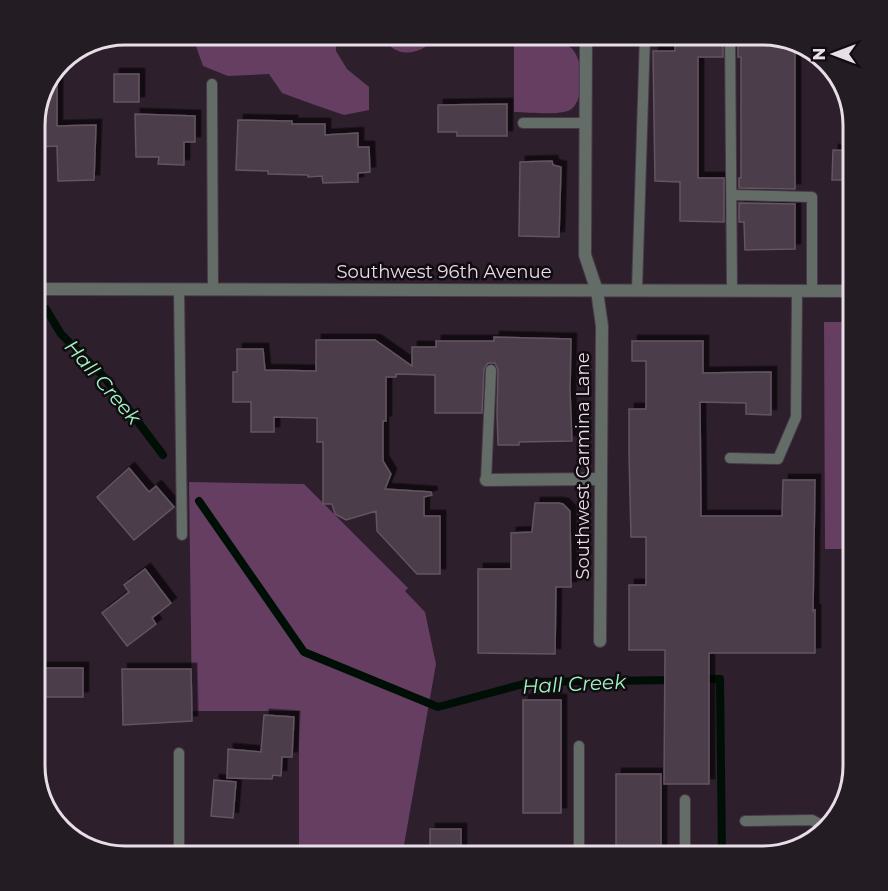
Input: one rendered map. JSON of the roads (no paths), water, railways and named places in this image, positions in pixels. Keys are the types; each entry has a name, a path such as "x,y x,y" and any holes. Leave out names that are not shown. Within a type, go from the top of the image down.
{"street":[{"name":"Southwest Carmina Lane","path":"586,45 585,255 597,291 602,326 600,641"},
{"name":"Southwest 96th Avenue","path":"45,289 843,291"},
{"path":"486,480 601,479"}],"lane":[{"path":"638,290 645,45"},
{"path":"730,45 732,290"},
{"path":"212,84 213,289"},
{"path":"523,123 586,123"},
{"path":"732,195 812,198 812,291"},
{"path":"179,289 182,535"},
{"path":"730,458 778,459 796,417 797,291"},
{"path":"486,480 491,370"},
{"path":"579,746 579,846"},
{"path":"179,753 179,846"},
{"path":"685,800 685,846"},
{"path":"745,821 812,820 819,823"}],"waterway":[{"name":"Hall Creek","path":"46,309 61,334 105,378 163,455"},
{"name":"Hall Creek","path":"199,501 304,652 438,707 531,682 674,680"},
{"name":"Hall Creek","path":"701,679 720,679 722,846"}]}
